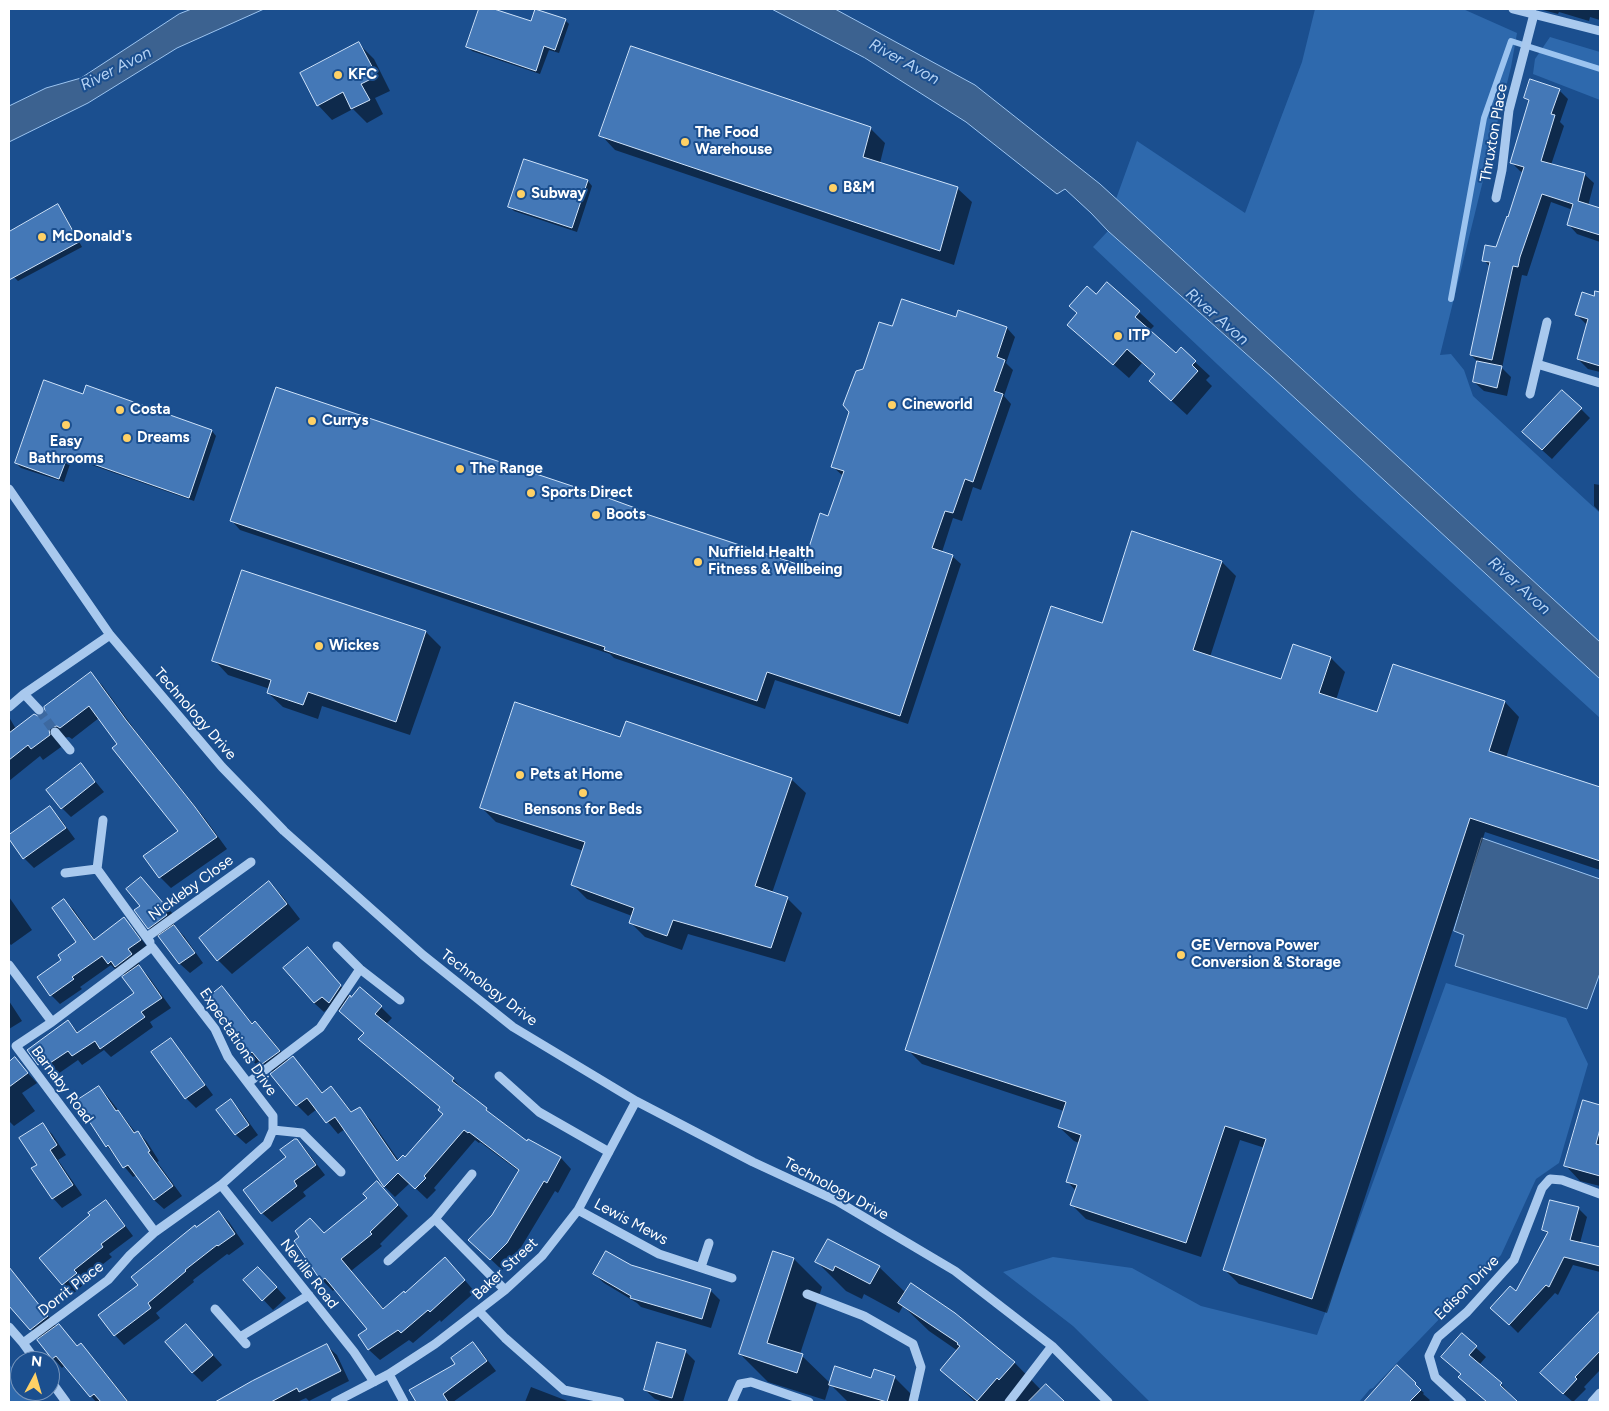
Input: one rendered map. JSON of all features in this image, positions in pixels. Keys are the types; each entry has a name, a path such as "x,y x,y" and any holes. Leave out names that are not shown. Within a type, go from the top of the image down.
{"street":[{"path":"1513,9 1600,31"},
{"name":"Thruxton Place","path":"1496,198 1502,170 1509,110 1534,14"},
{"path":"1530,394 1547,322"},
{"path":"1537,364 1600,382"},
{"name":"Technology Drive","path":"10,492 110,635 222,767 284,831 416,949 514,1027 636,1101 752,1162 837,1201 955,1270 1052,1346 1108,1402"},
{"path":"9,707 24,694 110,635"},
{"path":"24,694 39,710"},
{"path":"55,732 70,750"},
{"path":"65,873 97,869 103,820"},
{"name":"Nickleby Close","path":"147,937 251,862"},
{"name":"Expectations Drive","path":"97,869 147,937 152,947 215,1029 228,1057 273,1116 273,1130"},
{"path":"337,946 360,969 400,1000"},
{"path":"9,966 52,1022 152,947"},
{"path":"248,1083 320,1028 360,969"},
{"name":"Barnaby Road","path":"52,1022 13,1047 154,1232"},
{"path":"499,1076 539,1112 609,1152"},
{"name":"Baker Street","path":"335,1402 389,1374 436,1344 505,1290 542,1256 578,1210 636,1101"},
{"path":"154,1232 221,1185 267,1144 273,1130 302,1133 341,1172"},
{"path":"388,1261 435,1219 472,1174"},
{"name":"Edison Drive","path":"1462,1402 1435,1377 1429,1356 1438,1337 1467,1312 1514,1260 1542,1188 1550,1179 1562,1180 1600,1194"},
{"name":"Neville Road","path":"221,1185 354,1352 374,1382"},
{"name":"Lewis Mews","path":"578,1210 659,1254 732,1278"},
{"path":"435,1219 505,1290"},
{"name":"Dorrit Place","path":"23,1343 108,1280 154,1232"},
{"path":"701,1267 709,1243"},
{"path":"807,1294 864,1316 913,1344 921,1367 913,1402"},
{"path":"214,1309 243,1340 308,1295"},
{"path":"479,1311 505,1338 564,1390 620,1402"},
{"path":"9,1327 29,1351"},
{"path":"1009,1402 1052,1346"},
{"path":"389,1374 404,1402"},
{"path":"732,1402 740,1384 751,1382 809,1402"},
{"path":"1592,1402 1600,1393"}],"shaded area":[{"path":"1315,9 1463,9 1517,33 1511,67 1440,355 1451,354 1464,370 1473,396 1600,513 1600,642 1116,199 1137,141 1245,213 1302,62"},
{"path":"1550,37 1600,52 1600,100 1533,74 1535,59"},
{"path":"1108,231 1272,377 1600,679 1600,718 1359,498 1093,247"},
{"path":"1446,983 1566,1018 1588,1064 1559,1163 1536,1179 1501,1255 1359,1402 1150,1402 1073,1326 1003,1272 1053,1257 1132,1268 1201,1306 1317,1335"},
{"path":"9,1364 10,1401 40,1402 9,1402"}],"water":[{"name":"River Avon","path":"192,9 264,9 177,48 88,103 9,142 9,106 46,88 81,78 179,14"},
{"name":"River Avon","path":"772,9 835,9 975,85 1100,184 1600,642 1600,679 1272,377 1108,231 1065,189 1057,194 966,122 865,58"},
{"path":"1482,838 1600,879 1600,973 1587,1009 1455,966 1464,935 1454,931"}],"building":[{"path":"479,9 494,9 531,21 535,9 566,19 555,50 544,46 536,71 466,47"},
{"name":"KFC","path":"359,42 377,76 361,84 370,100 351,109 343,92 317,106 300,73"},
{"path":"631,46 871,127 863,157 958,187 940,251 599,136"},
{"path":"1530,79 1560,89 1551,114 1555,115 1541,161 1585,173 1578,201 1600,208 1600,235 1567,225 1573,204 1542,194 1518,267 1513,266 1492,360 1470,355 1490,262 1482,261 1485,245 1496,247 1524,167 1510,163 1529,100 1524,98"},
{"path":"524,159 588,180 572,228 508,207"},
{"name":"McDonald's","path":"58,204 79,242 9,280 9,232"},
{"name":"ITP","path":"1107,282 1140,311 1135,317 1176,353 1181,347 1196,361 1192,365 1198,371 1171,401 1149,381 1155,374 1127,349 1113,365 1067,325 1077,313 1069,306 1087,286 1096,294"},
{"path":"1595,291 1600,292 1600,366 1577,359 1588,319 1575,315 1582,292 1594,296"},
{"path":"902,299 956,317 958,310 1007,327 997,357 1005,360 994,391 1003,394 973,482 965,479 953,513 945,511 932,548 953,555 900,716 767,672 757,701 604,650 605,647 230,521 276,387 608,498 638,509 637,511 803,566 820,513 828,516 844,471 831,467 849,412 843,405 856,371 863,369 879,322 892,326"},
{"path":"1477,361 1502,366 1497,388 1473,382"},
{"path":"44,380 83,394 86,385 212,430 189,498 68,455 59,479 15,463"},
{"path":"1562,390 1582,408 1542,450 1522,432"},
{"name":"GE Vernova Power Conversion & Storage","path":"1132,531 1222,561 1193,650 1281,679 1293,644 1331,657 1319,693 1377,712 1393,664 1505,701 1489,751 1600,787 1600,861 1470,818 1312,1299 1223,1270 1266,1139 1225,1126 1186,1243 1070,1205 1077,1185 1066,1182 1081,1135 1058,1127 1066,1102 905,1050 1051,606 1102,623"},
{"name":"Wickes","path":"242,570 426,631 396,722 308,692 303,705 267,693 271,680 212,661"},
{"path":"91,672 217,837 159,878 143,856 178,831 112,748 117,744 89,706 60,728 57,726 51,727 49,730 50,735 31,749 28,745 9,760 9,733 34,714 38,716 43,715 44,707"},
{"path":"515,702 620,737 626,721 792,778 755,886 788,897 771,948 673,920 667,936 629,923 634,908 571,885 585,842 480,808"},
{"path":"81,763 95,782 61,809 46,790"},
{"path":"50,806 66,828 23,859 9,839 9,835"},
{"path":"141,877 164,904 161,907 167,915 148,929 134,910 140,906 126,889"},
{"path":"269,881 287,904 217,961 199,938"},
{"path":"64,899 94,940 124,917 141,940 128,949 132,954 115,967 111,961 108,964 102,956 72,977 74,979 50,996 37,977 61,960 58,955 76,942 52,908"},
{"path":"174,925 195,953 179,964 158,936"},
{"path":"308,947 341,985 329,1003 322,997 314,1003 283,968"},
{"path":"139,965 162,998 141,1012 145,1017 100,1049 95,1041 72,1056 68,1051 44,1067 41,1063 38,1065 27,1050 68,1020 77,1033 134,993 122,977"},
{"path":"222,986 252,1024 255,1021 280,1051 262,1064 252,1052 246,1057 232,1039 235,1036 206,999"},
{"path":"360,987 382,1006 375,1014 454,1078 452,1081 487,1108 486,1110 527,1141 528,1139 561,1157 547,1183 544,1181 507,1243 490,1260 468,1240 492,1215 519,1170 464,1130 415,1189 398,1173 384,1187 335,1117 326,1123 307,1098 296,1106 270,1074 293,1056 322,1093 331,1086 351,1112 360,1107 397,1161 403,1155 405,1157 443,1114 438,1110 440,1107 358,1039 364,1033 339,1011 350,995 351,997"},
{"path":"171,1038 205,1085 185,1099 151,1052"},
{"path":"15,1057 28,1073 9,1087 9,1062"},
{"path":"99,1086 134,1133 138,1131 150,1151 148,1152 173,1186 154,1200 128,1165 123,1168 108,1145 106,1147 76,1101"},
{"path":"231,1099 249,1125 235,1135 216,1110"},
{"path":"1583,1100 1600,1105 1600,1129 1596,1144 1600,1145 1600,1176 1564,1166"},
{"path":"43,1123 57,1145 50,1150 73,1185 52,1199 31,1168 37,1165 19,1138"},
{"path":"297,1139 316,1165 294,1181 297,1186 261,1214 243,1190 286,1157 280,1150"},
{"path":"377,1181 398,1205 370,1232 372,1234 341,1259 383,1309 404,1291 405,1293 445,1257 465,1280 430,1312 428,1310 401,1333 398,1330 368,1350 358,1335 367,1329 325,1278 321,1281 294,1241 299,1237 295,1231 310,1218 324,1233 367,1198 363,1194"},
{"path":"106,1200 125,1226 101,1244 103,1247 74,1270 77,1273 62,1285 39,1258 90,1215 88,1213"},
{"path":"1550,1200 1579,1207 1570,1240 1600,1247 1600,1266 1564,1257 1549,1287 1546,1285 1509,1325 1490,1308 1510,1286 1516,1291 1548,1232 1542,1230"},
{"path":"219,1211 235,1234 217,1245 185,1270 148,1303 151,1308 114,1336 98,1315 138,1285 131,1277 195,1225 196,1227"},
{"path":"828,1239 880,1266 870,1284 835,1266 833,1271 815,1262"},
{"path":"606,1251 631,1265 711,1289 702,1319 630,1298 631,1296 593,1274"},
{"path":"773,1251 794,1258 767,1343 803,1354 797,1373 739,1354"},
{"path":"9,1267 48,1316 30,1330 9,1306"},
{"path":"258,1267 277,1287 262,1301 243,1280"},
{"path":"911,1283 955,1313 1015,1362 999,1380 997,1378 977,1401 940,1370 960,1346 958,1343 898,1303"},
{"path":"1600,1311 1600,1351 1575,1377 1577,1379 1563,1394 1540,1373"},
{"path":"59,1324 77,1346 81,1343 128,1402 101,1402 94,1394 90,1397 60,1361 60,1351 46,1351 37,1340"},
{"path":"186,1324 213,1355 192,1373 165,1342"},
{"path":"1462,1333 1477,1346 1469,1355 1502,1383 1500,1385 1518,1402 1487,1402 1458,1377 1461,1374 1441,1357"},
{"path":"473,1342 487,1361 443,1394 448,1402 416,1402 409,1390 455,1364 451,1358"},
{"path":"657,1342 686,1350 672,1398 644,1390"},
{"path":"327,1344 341,1371 299,1392 297,1388 271,1402 215,1402 252,1381"},
{"path":"1397,1365 1421,1390 1409,1402 1364,1402"},
{"path":"835,1366 871,1378 874,1369 895,1376 887,1402 829,1385"},
{"path":"1046,1384 1065,1402 1028,1402"}],"waterway":[{"path":"1451,299 1484,118 1511,41 1600,69"}],"tunnel":[{"path":"39,710 55,732"}],"place":[{"name":"KFC","path":"338,75"},
{"name":"The Food Warehouse","path":"685,142"},
{"name":"B&M","path":"833,188"},
{"name":"Subway","path":"521,194"},
{"name":"McDonald's","path":"42,237"},
{"name":"ITP","path":"1118,336"},
{"name":"Cineworld","path":"892,405"},
{"name":"Costa","path":"120,410"},
{"name":"Currys","path":"312,421"},
{"name":"Easy Bathrooms","path":"66,425"},
{"name":"Dreams","path":"127,438"},
{"name":"The Range","path":"460,469"},
{"name":"Sports Direct","path":"531,493"},
{"name":"Boots","path":"596,515"},
{"name":"Nuffield Health Fitness & Wellbeing","path":"698,562"},
{"name":"Wickes","path":"319,646"},
{"name":"Pets at Home","path":"520,775"},
{"name":"Bensons for Beds","path":"583,793"},
{"name":"GE Vernova Power Conversion & Storage","path":"1181,955"}]}
